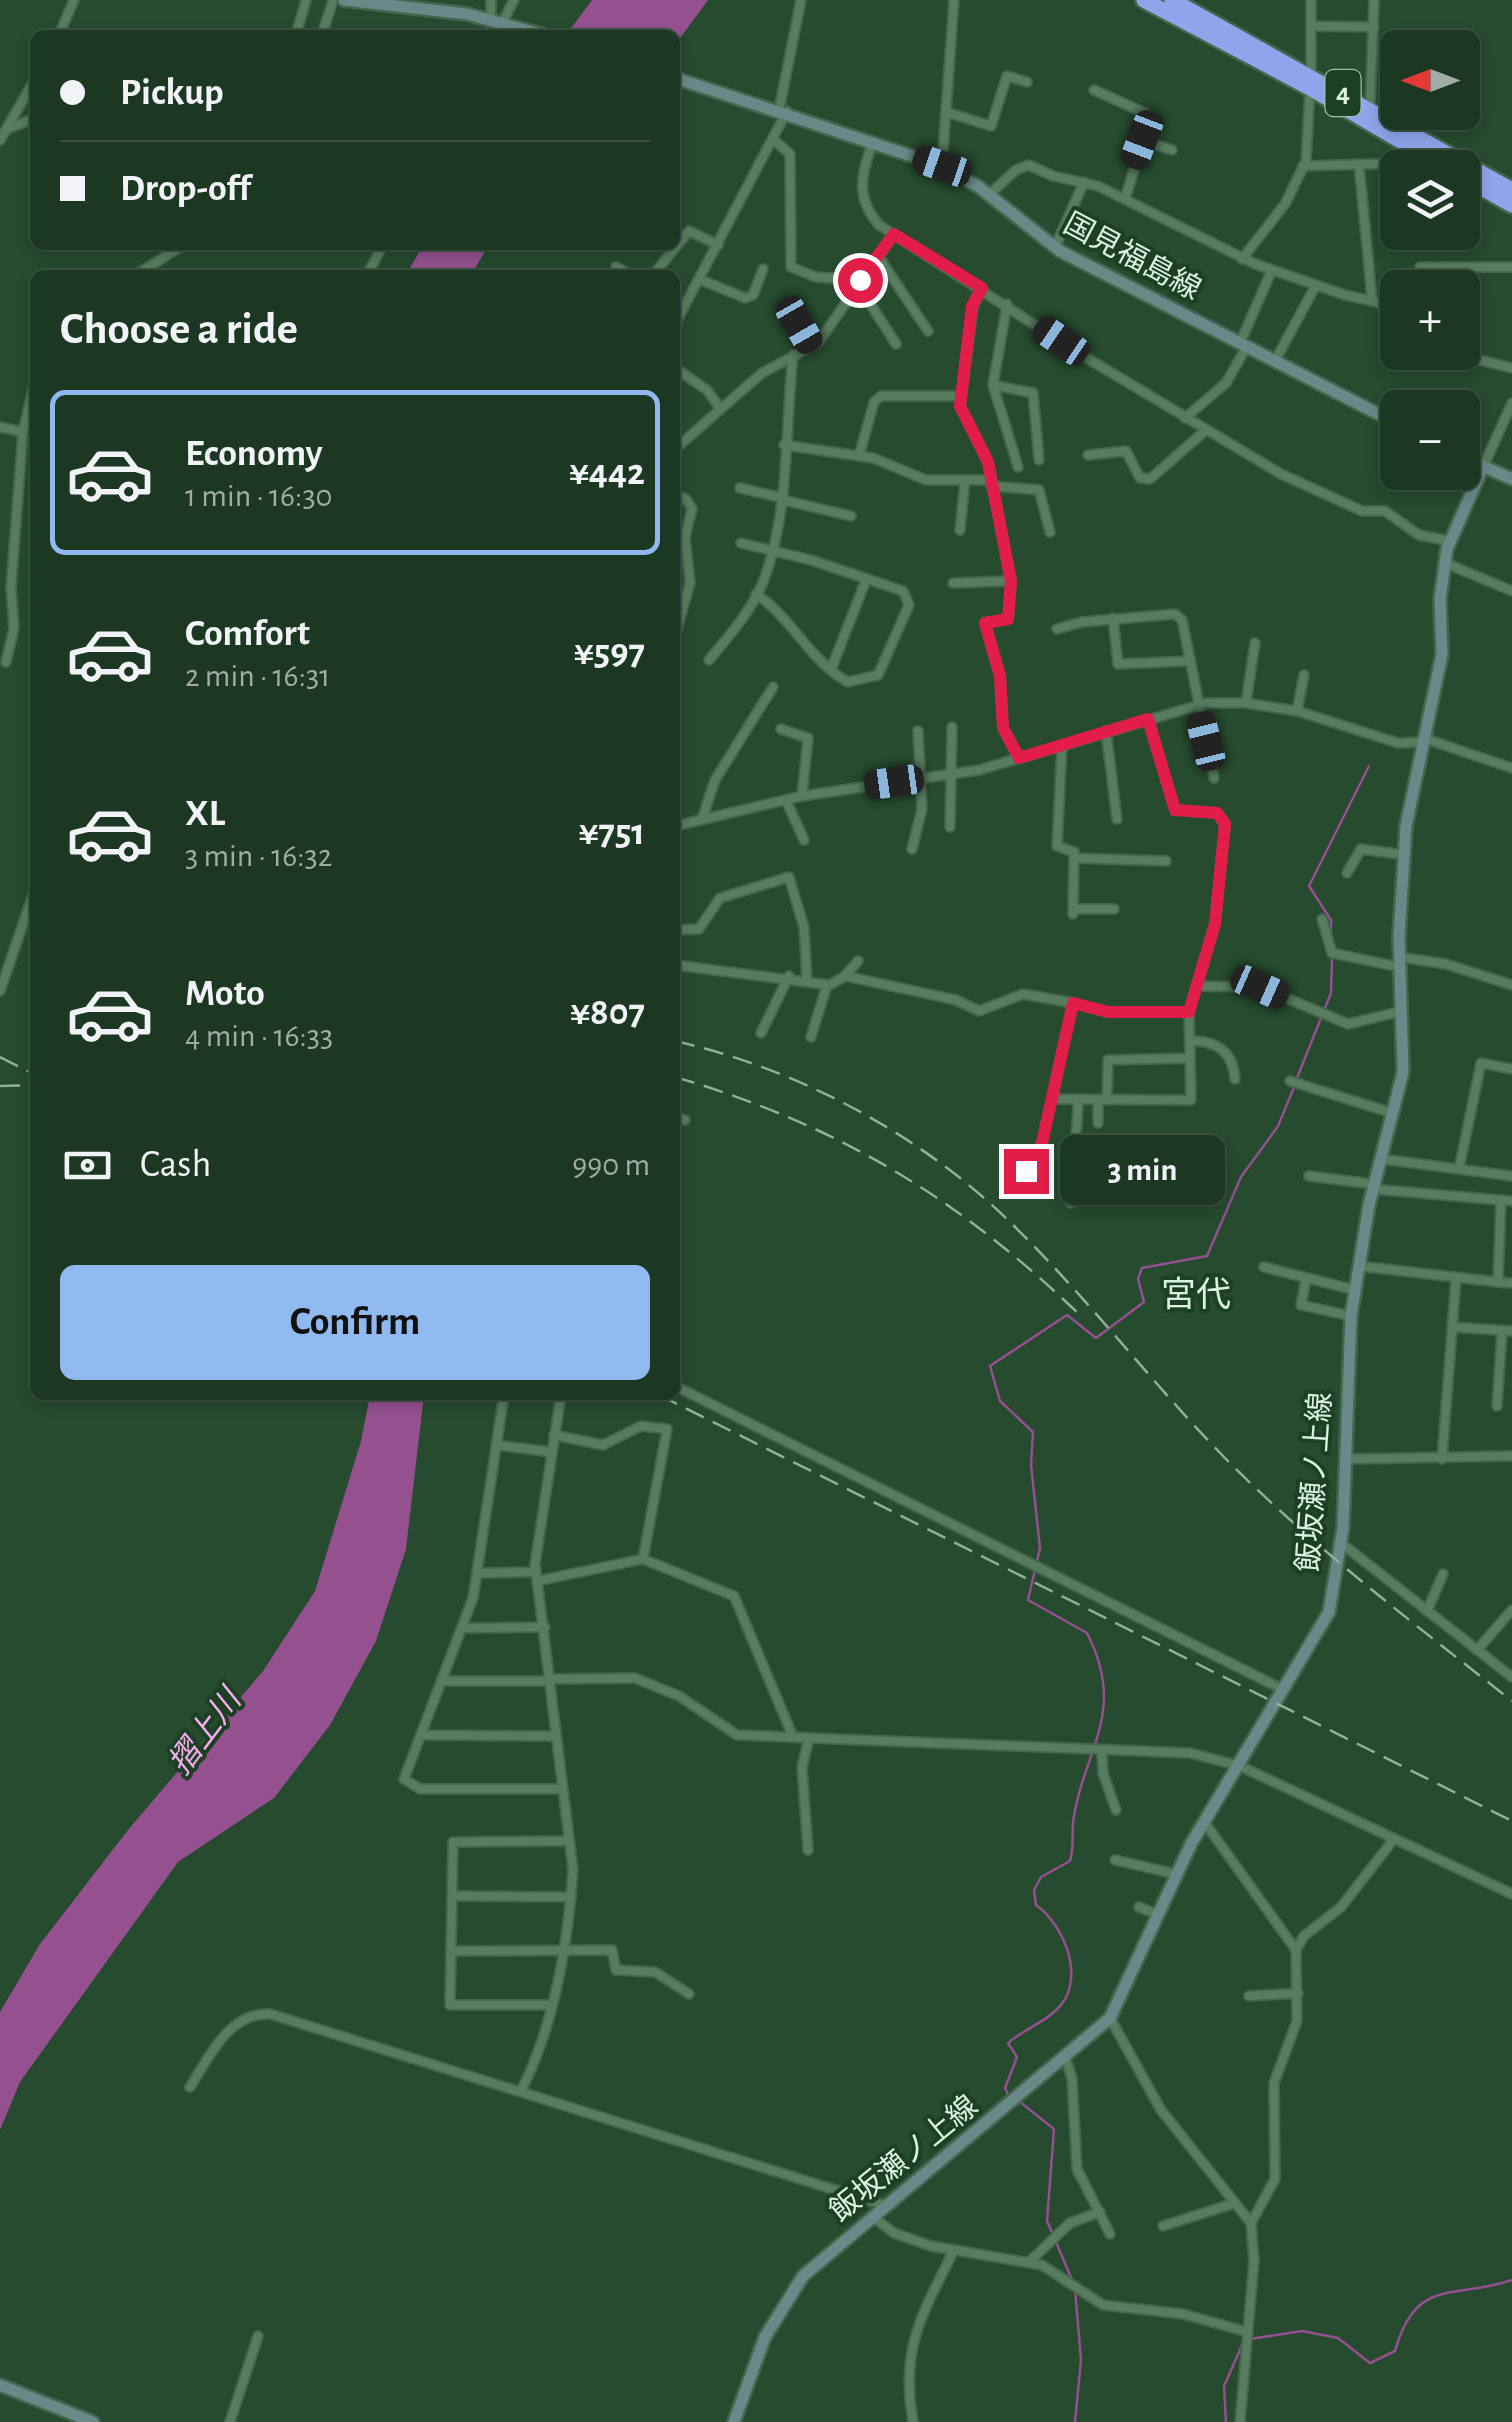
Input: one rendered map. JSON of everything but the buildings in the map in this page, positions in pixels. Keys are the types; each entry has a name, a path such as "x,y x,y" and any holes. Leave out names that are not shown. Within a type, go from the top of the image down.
{"highway":[{"name":"4","path":"1144,0 1370,108 1512,190"},
{"name":"4","path":"1172,0 1310,81 1401,150"},
{"path":"1480,186 1512,205"}],"main road":[{"path":"344,0 441,6 496,26 528,30"},
{"name":"国見福島線","path":"680,80 783,110 942,166 989,195 1055,247 1380,415"},
{"path":"1480,466 1512,478"},
{"name":"飯坂瀬ノ上線","path":"734,2422 783,2302 822,2257 1110,2018 1176,1874 1328,1612 1341,1543 1351,1316 1372,1187 1403,1072 1399,962 1405,854 1422,740 1442,654 1440,599 1444,564 1450,541 1483,468"},
{"path":"0,2385 94,2422"}],"street":[{"path":"60,30 74,0"},
{"path":"297,30 306,0"},
{"path":"324,30 333,0"},
{"path":"491,0 496,26"},
{"path":"496,26 514,0"},
{"path":"680,315 774,140 783,110 801,0"},
{"path":"942,166 954,0"},
{"path":"1242,258 1285,204 1303,166 1311,0"},
{"path":"1370,108 1374,0"},
{"path":"1311,26 1374,28"},
{"path":"946,112 991,126 1007,76 1027,82"},
{"path":"0,140 30,88"},
{"path":"1094,90 1145,113 1149,122 1125,200"},
{"path":"7,129 30,120"},
{"path":"774,140 790,154 791,266 816,277 858,282"},
{"path":"1142,140 1172,150"},
{"path":"873,142 860,182 862,201 879,224 1184,418 1281,474 1362,511 1384,510 1419,536 1450,541"},
{"path":"1303,166 1380,163"},
{"path":"989,195 1024,164 1084,182 1272,270 1380,301"},
{"path":"1360,164 1372,298"},
{"path":"1055,247 1084,182"},
{"path":"680,242 689,231 718,245"},
{"path":"680,443 719,407 811,346 894,234"},
{"path":"144,270 175,250"},
{"path":"657,270 673,250"},
{"path":"878,256 928,331"},
{"path":"616,267 622,270"},
{"path":"1420,267 1512,267"},
{"path":"699,279 745,298 753,295 763,269"},
{"path":"1184,418 1226,383 1272,270"},
{"path":"858,282 896,344"},
{"path":"1275,362 1316,285"},
{"path":"982,288 972,306 959,396 963,420 988,462 1011,581 1008,619 985,623 1000,676 1003,728 1019,758"},
{"path":"1007,304 994,384 1018,467"},
{"path":"787,305 811,346"},
{"path":"709,660 756,594 771,550 783,499 793,355"},
{"path":"1480,359 1512,368"},
{"path":"680,371 707,390 719,407"},
{"path":"994,384 1033,393 1039,460"},
{"path":"859,456 874,402 881,396 959,396"},
{"path":"6,662 14,628 11,587 23,432 30,402"},
{"path":"1483,468 1512,403"},
{"path":"0,427 23,432"},
{"path":"1088,455 1126,451 1140,478 1150,479 1206,430"},
{"path":"784,445 859,456 926,480 965,480 1040,490 1050,532"},
{"path":"960,530 965,480"},
{"path":"740,488 852,516"},
{"path":"680,497 692,508 686,543 692,565 680,615"},
{"path":"741,543 903,592 909,605 878,674 848,682 799,640 778,611 756,594"},
{"path":"1444,564 1512,590"},
{"path":"832,667 866,580"},
{"path":"953,583 1011,581"},
{"path":"1058,628 1113,618 1176,614 1182,620 1214,778"},
{"path":"1113,618 1118,664 1190,660"},
{"path":"1246,703 1254,643"},
{"path":"1298,712 1304,676"},
{"path":"702,819 714,780 773,686"},
{"path":"680,825 802,796 951,774 1019,758 1196,704 1246,703 1298,712 1398,743 1422,740 1512,768"},
{"path":"1052,1099 1191,1100 1189,1012 1215,924 1225,824 1217,813 1175,810 1148,719"},
{"path":"950,827 952,728"},
{"path":"781,729 808,738 802,796"},
{"path":"912,849 919,830 922,778 918,730"},
{"path":"1106,731 1117,819"},
{"path":"1062,744 1057,846 1074,852 1073,912 1114,908"},
{"path":"786,800 804,840"},
{"path":"1346,873 1361,849 1405,854"},
{"path":"1074,858 1166,861"},
{"path":"680,930 699,929 720,898 789,877 804,928 808,980"},
{"path":"0,992 30,904"},
{"path":"1322,919 1332,953 1446,964 1512,986"},
{"path":"680,965 749,977 789,976 827,985 845,976 858,960"},
{"path":"761,1033 789,976"},
{"path":"845,976 956,1000 979,1011 1023,994 1108,1012 1189,1012"},
{"path":"811,1038 827,985"},
{"path":"1196,986 1260,987 1348,1024 1402,1011"},
{"path":"1025,1186 1026,1171 1040,1148 1073,1003"},
{"path":"1190,1040 1214,1044 1226,1052 1234,1062 1235,1079"},
{"path":"1098,1123 1108,1060 1190,1058"},
{"path":"1458,1169 1481,1064 1512,1069"},
{"path":"1290,1082 1392,1112"},
{"path":"1071,1203 1078,1101"},
{"path":"680,1118 686,1120"},
{"path":"1382,1159 1512,1174"},
{"path":"1309,1176 1372,1187 1512,1201"},
{"path":"1498,1282 1502,1200"},
{"path":"1358,1266 1512,1283"},
{"path":"1264,1268 1355,1290"},
{"path":"1306,1279 1301,1305 1351,1316"},
{"path":"1442,1459 1456,1279"},
{"path":"1452,1327 1507,1331 1496,1406"},
{"path":"680,1388 1284,1690"},
{"path":"503,1400 478,1572 462,1628 404,1780 420,1789 562,1789"},
{"path":"522,2092 542,2044 571,1897 569,1842 535,1544 560,1400"},
{"path":"554,1434 603,1445 641,1426 667,1429 642,1559"},
{"path":"497,1445 551,1452"},
{"path":"1345,1459 1512,1456"},
{"path":"1341,1543 1512,1677"},
{"path":"478,1572 537,1577 642,1559 734,1596 793,1738"},
{"path":"1428,1611 1443,1574"},
{"path":"1477,1650 1512,1610"},
{"path":"1498,1626 1512,1627"},
{"path":"462,1628 545,1627"},
{"path":"441,1681 636,1678 679,1696 737,1734 1190,1753 1240,1766 1512,1894"},
{"path":"421,1734 554,1736"},
{"path":"808,1850 802,1767 809,1738"},
{"path":"1102,1750 1103,1773 1116,1810"},
{"path":"1205,1823 1296,1950"},
{"path":"1240,2422 1254,2261 1251,2222 1275,2179 1274,2083 1293,2038 1298,1993 1296,1950 1304,1936 1341,1907 1394,1838"},
{"path":"551,2005 450,2005 453,1842 569,1842"},
{"path":"1115,1860 1176,1874"},
{"path":"454,1896 571,1897"},
{"path":"1139,1907 1159,1915"},
{"path":"453,1951 612,1950 614,1968 620,1972 655,1972 689,1994"},
{"path":"1248,1996 1298,1993"},
{"path":"190,2087 225,2033 260,2014 887,2206"},
{"path":"1110,2018 1161,2110 1232,2204 1251,2222"},
{"path":"1065,2057 1072,2078 1077,2169 1110,2234"},
{"path":"1162,2226 1232,2204"},
{"path":"1028,2262 1070,2224 1100,2212"},
{"path":"873,2217 909,2240 952,2252 1042,2265 1103,2305 1182,2314 1248,2338"},
{"path":"914,2422 909,2395 912,2338 952,2252"},
{"path":"230,2422 258,2336"}],"shaded area":[{"path":"592,0 708,0 680,38 680,30 570,30"},
{"path":"420,250 486,250 474,270 409,270"},
{"path":"369,1400 423,1400 406,1549 376,1641 330,1725 274,1798 178,1862 20,2082 0,2130 0,2012 40,1944 128,1830 263,1671 315,1591 361,1441"}],"waterway":[{"path":"1331,940 1331,920 1309,886 1369,766"},
{"path":"1297,1078 1331,993 1332,958"},
{"path":"1009,2096 1005,2088 1017,2057 1008,2043 1056,2011 1068,1993 1068,1951 1055,1924 1036,1905 1034,1890 1041,1877 1070,1861 1078,1796 1099,1730 1104,1686 1087,1633 1028,1600 1040,1548 1031,1465 1033,1432 1000,1401 990,1366 1067,1315 1096,1338 1144,1302 1138,1279 1142,1268 1207,1256 1241,1177 1278,1126 1295,1085"},
{"path":"1020,2102 1054,2129 1047,2221 1073,2282"},
{"path":"1250,2339 1302,2331 1338,2338 1370,2363 1395,2351 1404,2327 1426,2301 1512,2280"},
{"path":"1075,2289 1081,2360 1075,2422"},
{"path":"1226,2422 1224,2386 1243,2343"}],"railway":[{"path":"680,1042 767,1069 855,1109 897,1133 975,1190 1038,1250 1197,1428 1258,1490 1364,1584 1512,1701"},
{"path":"0,1057 30,1072"},
{"path":"680,1079 791,1118 894,1171 990,1237 1083,1318"},
{"path":"0,1086 30,1085"},
{"path":"669,1400 1512,1821"}],"district":[{"name":"宮代","path":"1196,1295"}],"route":[{"path":"860,280 894,234 982,288 972,306 959,396 963,420 988,462 1011,581 1008,619 985,623 1000,676 1003,728 1019,758 1148,719 1175,810 1217,813 1223,816 1225,824 1215,924 1189,1012 1108,1012 1073,1003 1042,1143 1026,1171"}],"water label":[{"name":"摺上川","path":"205,1732"}]}
